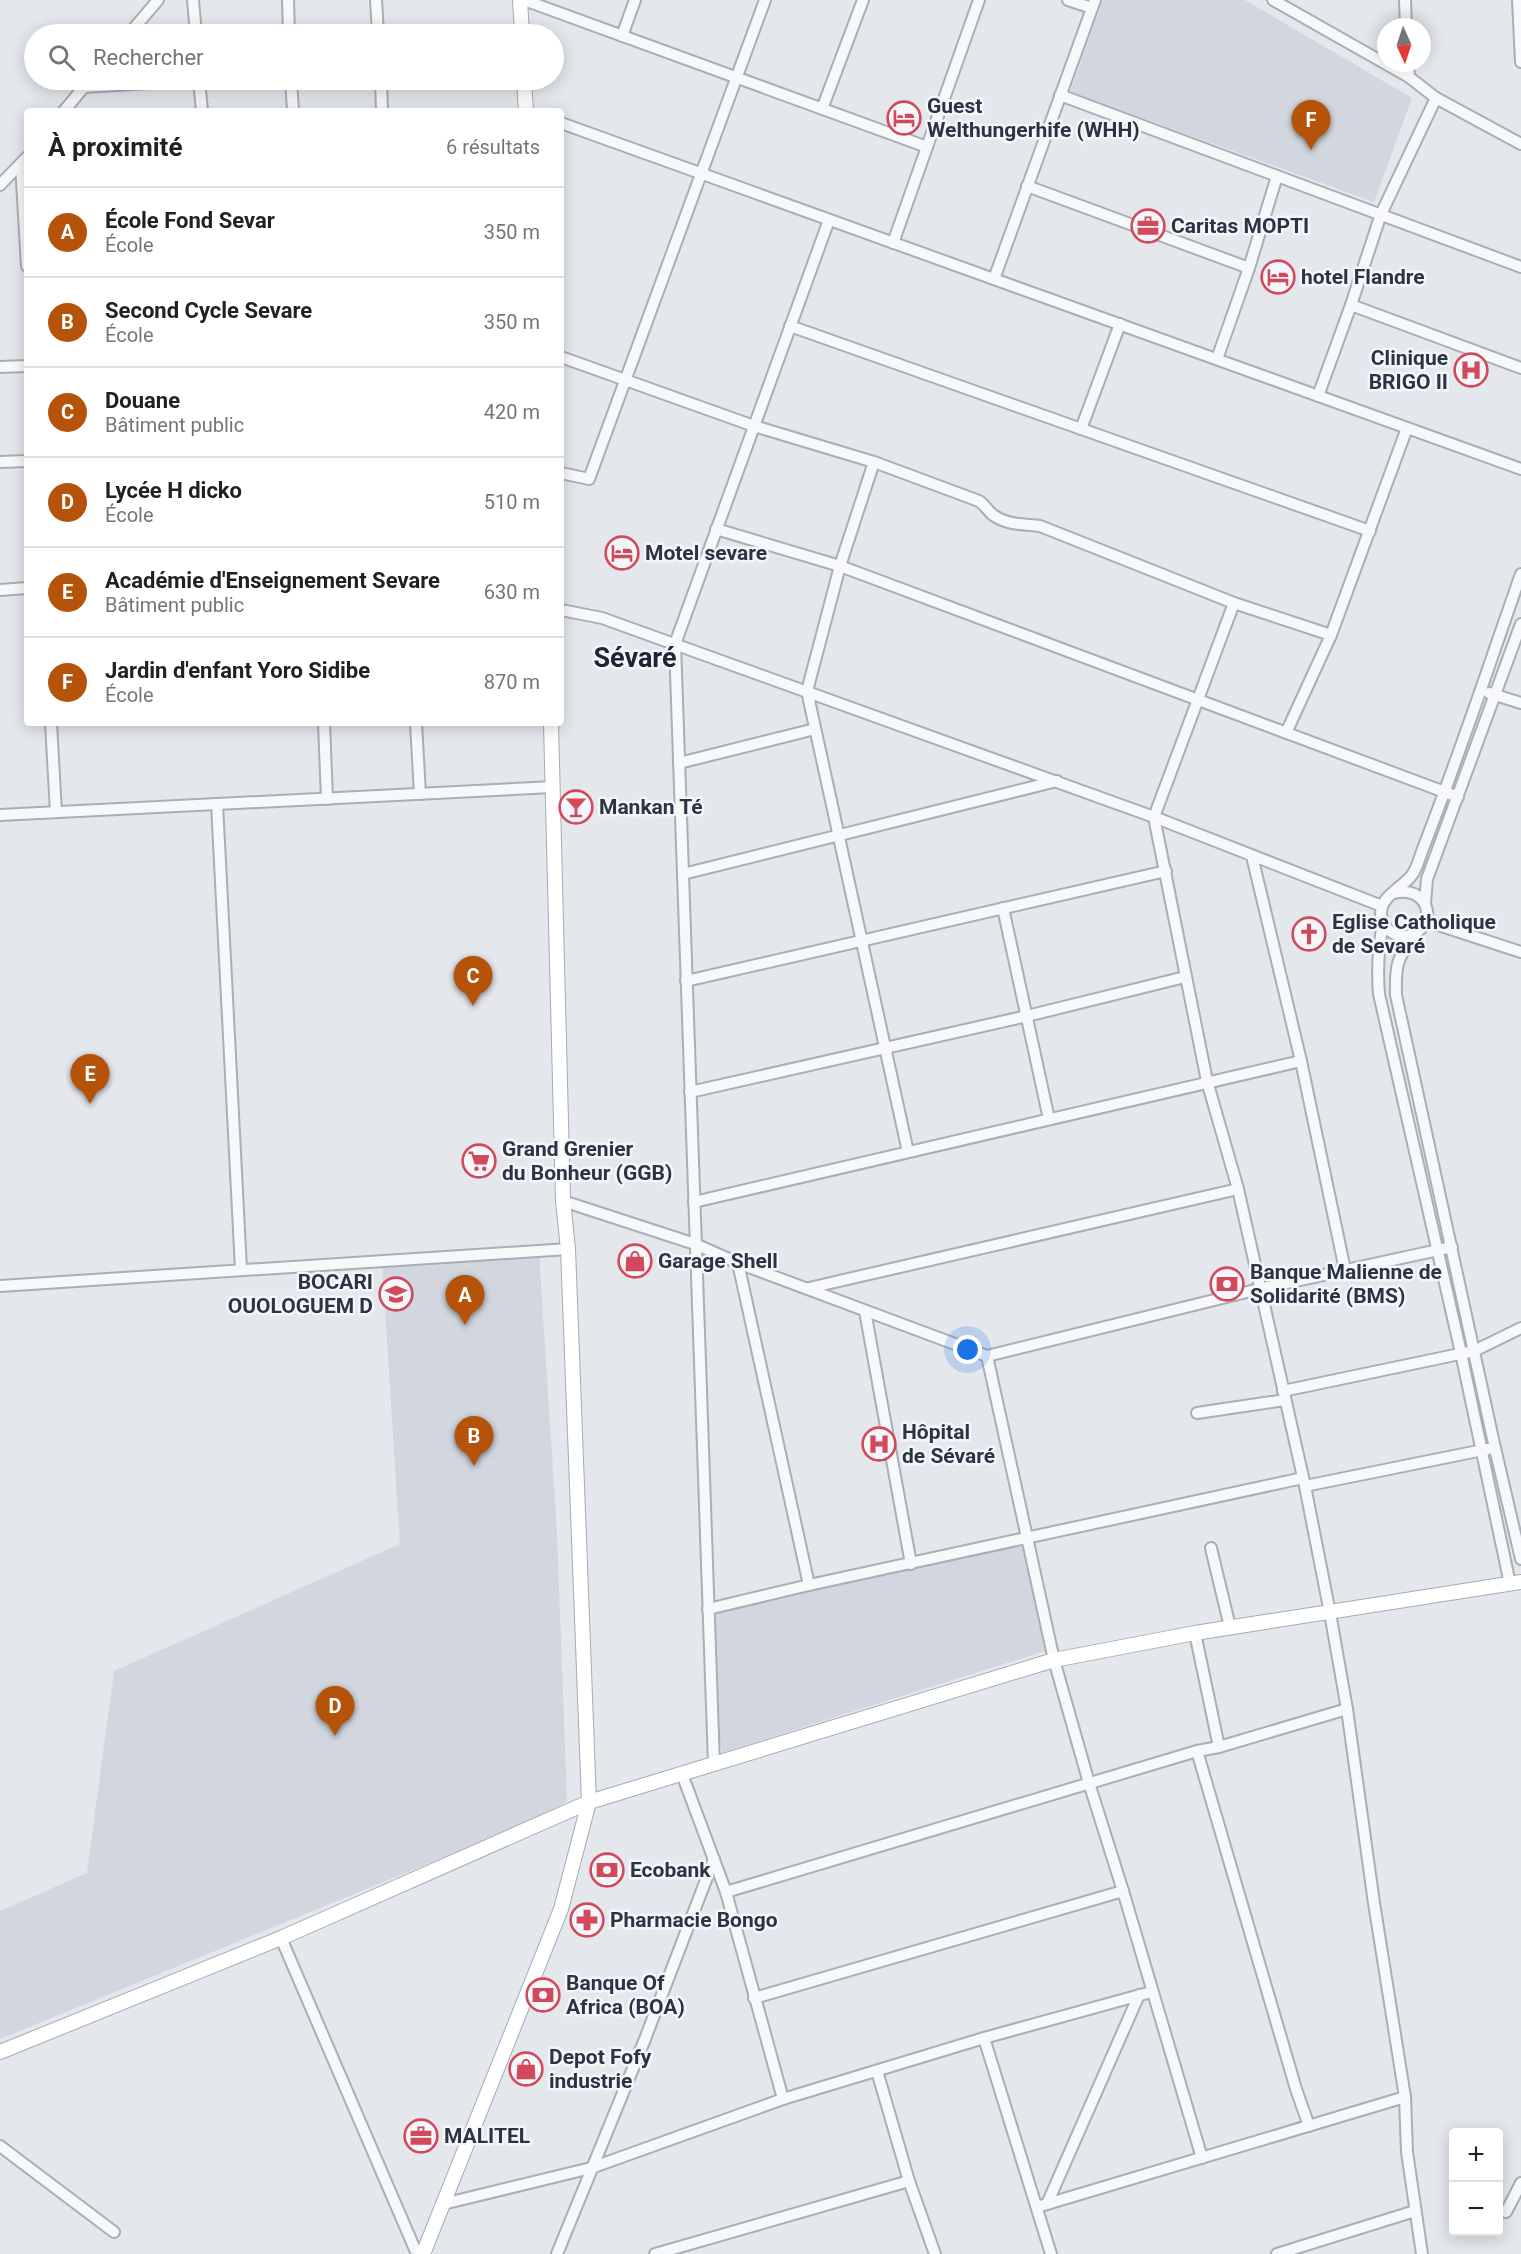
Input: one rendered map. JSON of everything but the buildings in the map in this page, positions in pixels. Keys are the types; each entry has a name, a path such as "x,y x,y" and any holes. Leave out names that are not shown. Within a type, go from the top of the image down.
{"main road":[{"path":"522,0 522,24"},
{"path":"525,90 526,108"},
{"path":"423,2254 561,1910 589,1802 564,1202 551,726"},
{"path":"0,2052 281,1938 589,1802 1054,1660 1195,1633 1516,1583"}],"street":[{"path":"138,24 158,0"},
{"path":"193,0 195,24"},
{"path":"289,24 288,0 299,0"},
{"path":"376,0 377,24"},
{"path":"522,0 927,147"},
{"path":"622,36 635,0"},
{"path":"564,474 589,479 765,0"},
{"path":"822,109 863,0"},
{"path":"892,243 979,0"},
{"path":"994,279 1093,4 1068,0"},
{"path":"1274,0 1409,77 1436,98 1521,144"},
{"path":"1405,0 1406,18"},
{"path":"1518,0 1521,62"},
{"path":"1409,72 1409,77"},
{"path":"66,108 81,90"},
{"path":"200,90 202,108"},
{"path":"292,90 293,108"},
{"path":"381,90 382,108"},
{"path":"1060,95 1521,267"},
{"path":"1318,396 1381,214 1436,98"},
{"path":"564,124 1521,468"},
{"path":"0,185 24,164"},
{"path":"1217,359 1249,268 1277,176"},
{"path":"1027,186 1249,268"},
{"path":"714,1764 675,644 829,220"},
{"path":"1351,305 1521,368"},
{"path":"1081,429 1120,324"},
{"path":"790,326 1370,531"},
{"path":"564,358 754,426 874,462 979,501 999,519 1023,526 1040,526 1234,603 1331,635"},
{"path":"0,367 24,366"},
{"path":"1286,733 1331,635 1407,428"},
{"path":"0,462 24,461"},
{"path":"874,462 840,566 807,691 908,1152"},
{"path":"716,529 840,566 1458,797"},
{"path":"1516,1583 1482,1450 1379,994 1378,947 1383,924 1382,906 1387,898 1413,874 1445,792 1520,581"},
{"path":"0,590 24,588"},
{"path":"1234,603 1154,817 1185,977 1208,1081 1238,1189 1304,1482 1330,1613 1347,1709 1374,1903 1405,2097 1407,2152 1422,2254"},
{"path":"564,611 602,618 1057,781 1382,906"},
{"path":"1383,924 1389,931 1406,936 1422,929 1426,921 1426,879 1521,624"},
{"path":"1481,690 1521,704"},
{"path":"51,726 56,812"},
{"path":"324,726 327,799"},
{"path":"416,726 420,794"},
{"path":"679,763 815,729"},
{"path":"682,874 1057,781"},
{"path":"0,815 553,787"},
{"path":"217,804 241,1269"},
{"path":"1252,856 1301,1061 1346,1270"},
{"path":"686,981 1166,871"},
{"path":"1394,893 1412,892 1425,903"},
{"path":"1003,908 1049,1119"},
{"path":"1426,921 1521,952"},
{"path":"1414,934 1398,957 1395,976 1396,995 1521,1559"},
{"path":"690,1092 1027,1016 1185,977"},
{"path":"694,1202 1301,1061"},
{"path":"808,1288 1238,1189"},
{"path":"564,1202 695,1244 738,1263 987,1356 1259,1289 1452,1247"},
{"path":"0,1286 567,1249"},
{"path":"738,1263 809,1585"},
{"path":"866,1311 910,1564"},
{"path":"1197,1413 1284,1396 1474,1351 1521,1328"},
{"path":"987,1356 1054,1660 1202,2158"},
{"path":"708,1609 1028,1538 1304,1482 1495,1448"},
{"path":"1211,1548 1230,1628"},
{"path":"1195,1633 1219,1747"},
{"path":"726,1892 1197,1751 1219,1747 1347,1709"},
{"path":"1197,1751 1296,2089 1309,2126"},
{"path":"682,1774 726,1892 783,2099"},
{"path":"557,2254 645,2039 714,1859"},
{"path":"754,1998 1123,1891"},
{"path":"281,1938 417,2254"},
{"path":"443,2204 591,2168 783,2099 984,2038 1151,1992"},
{"path":"1042,2206 1138,1995"},
{"path":"984,2038 1042,2206 1051,2254"},
{"path":"877,2071 909,2181 935,2254"},
{"path":"1042,2206 1405,2097"},
{"path":"0,2146 114,2232"},
{"path":"655,2254 909,2181"},
{"path":"1506,2212 1521,2182"},
{"path":"1277,2254 1415,2211"}],"shaded area":[{"path":"1103,0 1245,0 1412,98 1374,202 1070,92"},
{"path":"539,1252 557,1534 567,1801 550,1814 0,2039 0,1911 87,1873 114,1671 400,1544 382,1262"},
{"path":"1022,1540 1045,1651 722,1753 714,1701 709,1612 880,1575"}],"place":[{"name":"Guest Welthungerhife (WHH)","path":"904,118"},
{"name":"Jardin d'enfant Yoro Sidibe","path":"1311,150"},
{"name":"Caritas MOPTI","path":"1148,226"},
{"name":"hotel Flandre","path":"1278,277"},
{"name":"Clinique BRIGO II","path":"1471,370"},
{"name":"Motel sevare","path":"622,553"},
{"name":"Mankan Té","path":"576,807"},
{"name":"Eglise Catholique de Sevaré","path":"1309,934"},
{"name":"Douane","path":"473,1006"},
{"name":"Académie d'Enseignement Sevare","path":"90,1104"},
{"name":"Grand Grenier du Bonheur (GGB)","path":"479,1161"},
{"name":"Garage Shell","path":"635,1261"},
{"name":"Banque Malienne de Solidarité (BMS)","path":"1227,1284"},
{"name":"BOCARI OUOLOGUEM D","path":"396,1294"},
{"name":"École Fond Sevar","path":"465,1325"},
{"name":"Hôpital de Sévaré","path":"879,1444"},
{"name":"Second Cycle Sevare","path":"474,1466"},
{"name":"Lycée H dicko","path":"335,1736"},
{"name":"Ecobank","path":"607,1870"},
{"name":"Pharmacie Bongo","path":"587,1920"},
{"name":"Banque Of Africa (BOA)","path":"543,1995"},
{"name":"Depot Fofy industrie","path":"526,2069"},
{"name":"MALITEL","path":"421,2136"}],"district":[{"name":"Sévaré","path":"635,658"}]}
